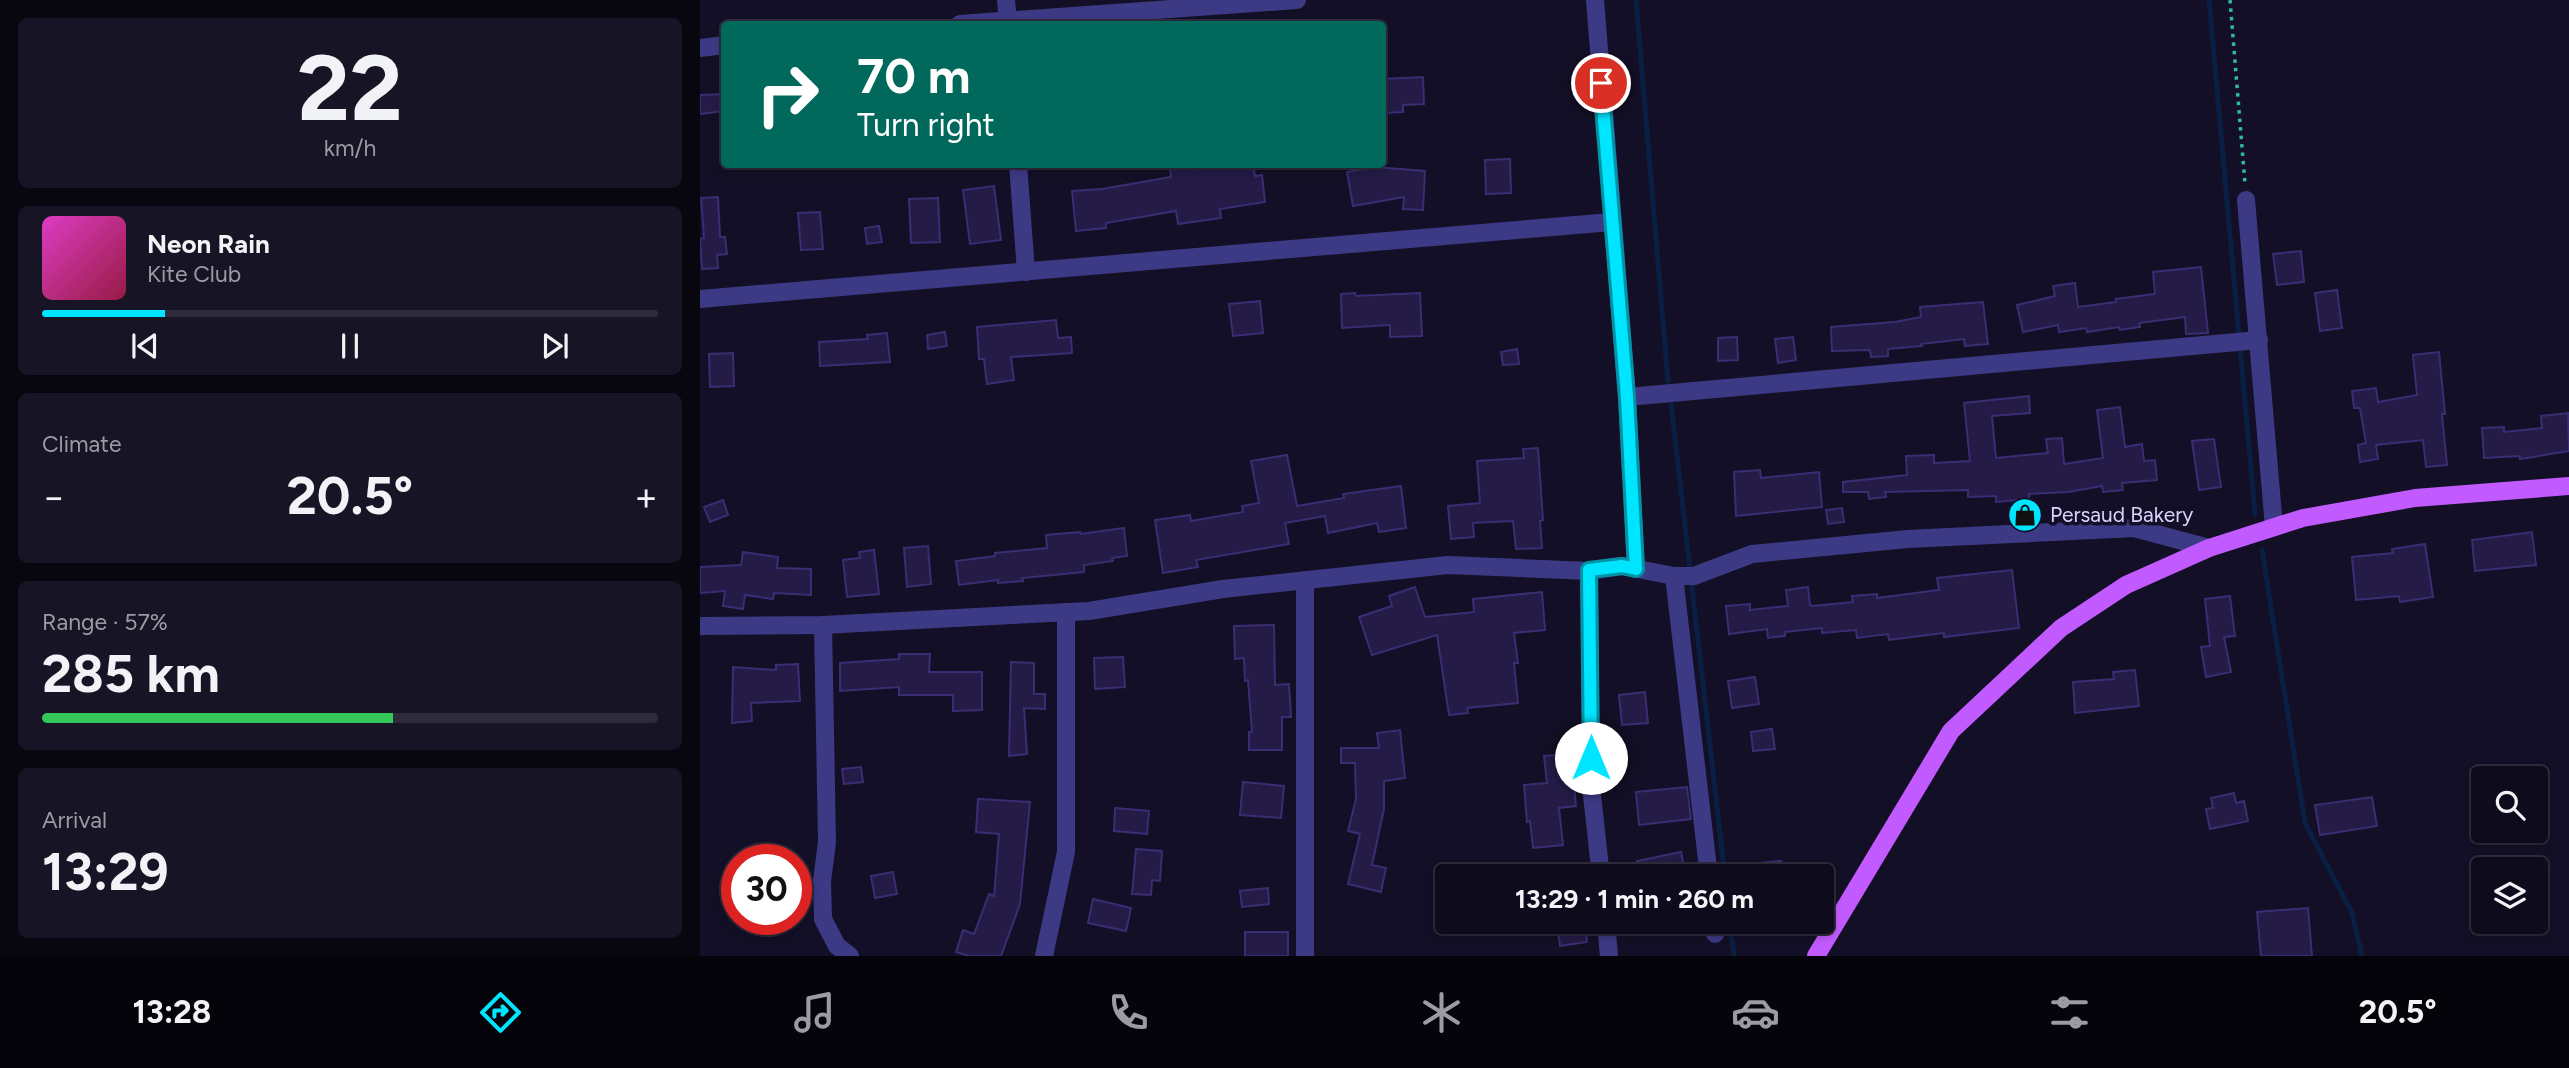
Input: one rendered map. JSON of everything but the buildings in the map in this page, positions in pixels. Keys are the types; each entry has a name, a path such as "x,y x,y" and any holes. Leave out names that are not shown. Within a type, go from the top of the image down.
{"main road":[{"path":"1816,956 1951,731 2061,628 2126,585 2209,548 2303,518 2415,498 2569,486"}],"street":[{"path":"1006,0 1007,21"},
{"path":"1020,21 1297,0"},
{"path":"1595,0 1627,397 1636,569"},
{"path":"700,48 721,46"},
{"path":"1018,168 1026,272"},
{"path":"2246,200 2274,527"},
{"path":"700,299 1611,222"},
{"path":"1627,397 2256,341"},
{"path":"700,626 823,625 1089,611 1223,589 1448,565 1589,570 1622,566 1674,576 1694,576 1752,554 1908,539 2134,528 2209,548"},
{"path":"1589,570 1591,786 1600,864"},
{"path":"1674,576 1707,864"},
{"path":"1305,580 1305,956"},
{"path":"1044,956 1066,852 1066,612"},
{"path":"823,625 827,842 822,881 824,919 837,946 850,956"},
{"path":"1607,934 1609,956"}],"path":[{"path":"2230,0 2246,200"}],"waterway":[{"path":"1636,0 1668,381"},
{"path":"2209,0 2255,514"},
{"path":"1671,403 1724,864"},
{"path":"2262,550 2305,823 2352,913 2362,956"},
{"path":"1731,934 1734,956"}],"place":[{"name":"Persaud Bakery","path":"2025,515"}],"route":[{"path":"1591,758 1589,570 1622,566 1636,569 1627,397 1601,83"}]}
